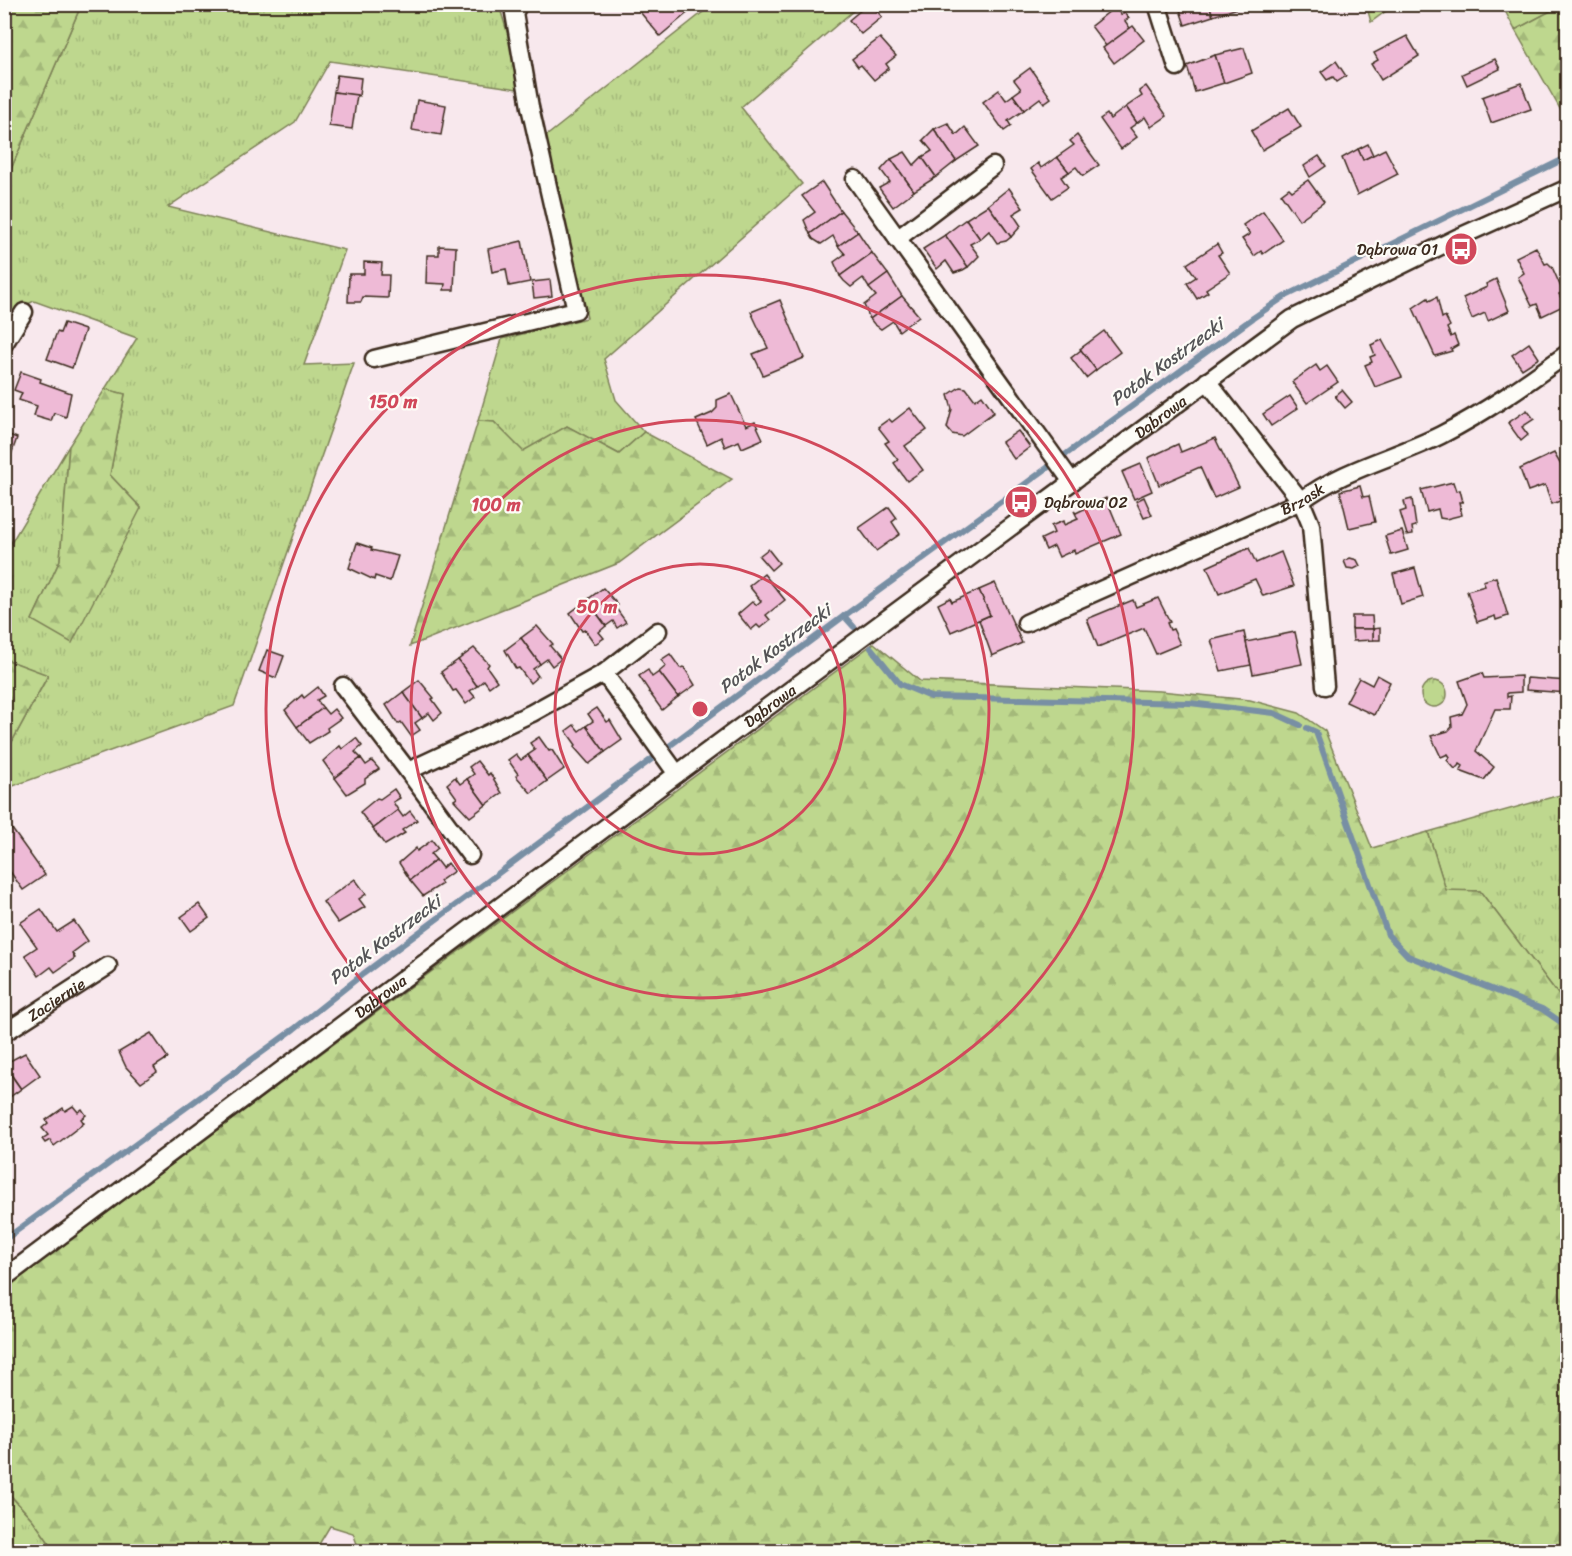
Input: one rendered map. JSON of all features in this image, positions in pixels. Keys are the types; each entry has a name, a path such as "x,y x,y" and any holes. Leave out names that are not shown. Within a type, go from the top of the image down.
{"street":[{"path":"1157,4 1177,67"},
{"path":"374,359 576,310 530,107 515,8"},
{"path":"897,239 993,166"},
{"path":"855,179 1067,476"},
{"name":"Dąbrowa","path":"4,1278 673,768 1067,476 1207,381 1292,319 1450,241 1568,188"},
{"path":"4,344 24,312"},
{"name":"Brzask","path":"1026,623 1301,501 1318,488 1359,468 1440,435 1514,393 1568,353"},
{"path":"1207,381 1301,501 1311,525 1325,686"},
{"path":"408,771 532,713 604,673 658,632"},
{"path":"604,673 673,768"},
{"path":"343,686 471,855"},
{"name":"Zaciernie","path":"4,1033 108,966"}],"green space":[{"path":"1366,4 1394,4 1394,5 1371,22"},
{"path":"5,5 75,5 79,10 5,183"},
{"path":"75,5 499,5 511,45 518,89 330,61 295,122 168,207 345,250 304,365 354,363 234,706 5,789 7,751 48,676 5,659 5,553 69,446 60,560 32,620 141,508 110,475 125,394 105,389 137,338 34,301 13,311 5,328 5,183 79,10"},
{"path":"712,5 860,5 741,107 802,184 604,359 616,400 644,432 619,454 567,426 523,452 494,422 478,421 502,339 587,318 545,137"},
{"path":"1502,5 1562,5 1515,30"},
{"path":"1562,5 1568,5 1567,121 1515,30"},
{"path":"105,389 125,394 110,475 141,508 72,643 32,620 60,560 69,446"},
{"path":"478,421 494,422 523,451 567,426 619,454 644,432 732,479 619,563 410,646"},
{"path":"874,643 920,681 1160,691 1250,700 1299,713 1325,731 1372,848 1428,832 1446,890 1480,891 1567,1006 1567,1551 360,1552 353,1533 330,1526 315,1551 55,1551 33,1520 5,1489 5,1288"},
{"path":"5,659 48,675 7,751 5,762"},
{"path":"1434,681 1443,685 1447,694 1443,703 1434,707 1425,703 1421,694 1425,685"},
{"path":"1567,793 1567,1006 1480,891 1446,891 1428,832"},
{"path":"4,1489 33,1520 55,1551 5,1551"}],"building":[{"path":"649,4 698,4 660,36 640,12"},
{"path":"871,4 882,17 861,34 849,20"},
{"path":"1178,4 1209,4 1213,16 1185,25"},
{"path":"1209,4 1240,4 1241,7 1213,16"},
{"path":"1115,7 1121,15 1124,12 1129,18 1125,21 1130,28 1106,46 1091,26"},
{"path":"4,9 8,9 8,21 11,21 10,40 4,40"},
{"path":"1133,26 1144,40 1114,63 1103,48"},
{"path":"1407,36 1419,56 1381,80 1371,64 1378,60 1374,53"},
{"path":"880,38 896,56 886,64 889,68 874,80 861,65 858,67 852,59"},
{"path":"1244,48 1252,73 1224,83 1215,55"},
{"path":"1215,55 1224,83 1195,92 1187,66"},
{"path":"1495,59 1500,69 1467,85 1462,74"},
{"path":"1336,61 1346,76 1337,82 1333,77 1327,80 1321,72"},
{"path":"1030,68 1051,98 1044,103 1040,98 1024,110 1013,95 1021,89 1014,80"},
{"path":"337,75 361,78 359,96 334,92"},
{"path":"1521,83 1531,109 1491,123 1482,97"},
{"path":"1146,86 1167,116 1151,127 1145,117 1137,123 1126,107 1142,96 1139,91"},
{"path":"999,90 1006,100 1013,95 1024,110 1008,121 1011,126 1004,131 983,102"},
{"path":"334,92 357,95 352,129 329,126"},
{"path":"417,100 446,105 441,135 412,130"},
{"path":"1126,107 1137,123 1130,128 1137,137 1121,149 1100,119 1107,114 1110,119"},
{"path":"1289,108 1301,127 1262,150 1251,131"},
{"path":"948,123 956,135 965,127 979,146 956,161 934,129"},
{"path":"934,129 956,161 936,177 922,157 932,151 923,140"},
{"path":"1077,135 1099,165 1083,176 1076,167 1069,172 1057,157 1074,145 1070,141"},
{"path":"1368,144 1373,155 1363,160 1358,149"},
{"path":"1358,149 1363,160 1385,149 1398,174 1357,195 1342,158"},
{"path":"905,152 914,165 922,157 936,177 914,191 891,159"},
{"path":"1319,156 1326,166 1310,177 1304,166"},
{"path":"1057,157 1069,172 1061,177 1068,187 1052,198 1031,169 1038,163 1041,168"},
{"path":"891,159 914,191 893,207 879,188 890,182 881,170"},
{"path":"1308,180 1324,202 1299,220 1281,194 1289,188 1292,191"},
{"path":"822,182 841,211 810,234 804,220 815,212 802,196"},
{"path":"1009,188 1023,208 1013,214 1021,226 1011,237 988,205"},
{"path":"988,205 1011,237 1006,241 997,243 989,231 980,239 966,219"},
{"path":"841,211 858,232 838,246 833,236 821,244 813,239 810,234"},
{"path":"1263,211 1283,240 1263,254 1261,251 1254,256 1242,239 1250,234 1243,225"},
{"path":"966,219 980,239 970,244 979,256 968,267 945,235"},
{"path":"858,232 872,253 840,276 834,262 845,254 838,246"},
{"path":"945,235 968,267 954,273 946,261 937,269 923,249"},
{"path":"522,241 530,282 509,286 506,269 492,272 488,249"},
{"path":"1217,244 1222,253 1218,255 1230,273 1206,289 1208,292 1197,299 1187,283 1196,277 1187,264"},
{"path":"439,246 456,247 454,290 444,290 445,284 426,283 427,255 439,255"},
{"path":"1536,247 1545,264 1548,263 1552,267 1563,292 1559,294 1565,305 1542,316 1537,304 1532,306 1518,277 1524,273 1516,257"},
{"path":"872,253 888,274 869,288 863,278 851,287 840,276"},
{"path":"364,262 382,263 381,275 389,275 388,298 363,297 361,302 348,302 349,274 364,274"},
{"path":"888,274 902,296 870,319 864,305 876,296 869,288"},
{"path":"1496,279 1509,311 1488,321 1485,313 1472,319 1463,298 1487,287 1486,284"},
{"path":"550,280 552,296 534,298 532,282"},
{"path":"902,296 919,316 899,331 893,321 881,329 874,324 870,319"},
{"path":"1437,297 1442,318 1445,316 1450,326 1447,328 1451,337 1454,335 1458,345 1451,349 1452,351 1435,356 1413,308 1428,298 1429,301"},
{"path":"780,300 804,358 763,375 753,354 768,348 751,312"},
{"path":"64,323 85,330 72,368 47,359 57,332 60,333"},
{"path":"1104,331 1120,352 1096,370 1080,349"},
{"path":"1382,340 1402,377 1375,387 1365,365 1372,362 1370,357 1375,355 1371,345"},
{"path":"1529,343 1539,358 1522,369 1512,355"},
{"path":"1081,350 1096,370 1086,378 1071,358"},
{"path":"1316,365 1320,371 1327,366 1338,382 1307,403 1292,382"},
{"path":"21,372 41,379 40,382 71,393 66,417 54,413 51,421 34,416 37,406 19,400 22,393 14,390"},
{"path":"960,387 966,388 975,400 982,395 994,412 962,436 952,434 947,428 952,409 948,395"},
{"path":"1342,390 1352,402 1345,408 1335,396"},
{"path":"731,394 746,426 755,422 763,439 742,448 739,441 725,447 721,437 707,444 696,420 712,413 717,408 717,400"},
{"path":"1290,396 1298,408 1271,426 1263,414"},
{"path":"910,408 927,430 905,446 923,470 907,481 894,463 898,460 885,443 889,441 878,427 889,419 892,422"},
{"path":"1527,410 1534,419 1522,427 1528,435 1521,441 1508,423"},
{"path":"1018,431 1030,447 1014,459 1002,442"},
{"path":"4,433 17,438 4,475"},
{"path":"1215,438 1239,487 1214,498 1200,467 1159,485 1148,458 1178,444 1181,452"},
{"path":"1554,453 1568,477 1568,498 1552,504 1545,485 1528,491 1520,469"},
{"path":"1141,464 1152,491 1134,499 1122,472"},
{"path":"1453,482 1456,491 1460,490 1463,502 1459,502 1462,515 1446,519 1440,518 1438,509 1427,512 1421,490"},
{"path":"1360,486 1363,497 1369,496 1375,522 1349,528 1340,491"},
{"path":"1144,497 1152,515 1144,518 1136,501"},
{"path":"1106,498 1121,534 1075,554 1074,550 1059,557 1054,546 1046,550 1041,539 1054,533 1051,526 1063,521 1064,525 1078,519 1074,511 1076,513"},
{"path":"1412,499 1416,526 1412,527 1413,534 1407,535 1400,512 1406,510 1404,501"},
{"path":"889,507 897,518 892,522 900,534 876,551 859,528"},
{"path":"1402,531 1408,550 1391,555 1385,536"},
{"path":"357,543 372,548 371,550 398,556 390,581 375,576 374,580 349,568"},
{"path":"1249,548 1256,563 1281,552 1294,586 1263,596 1255,579 1219,594 1207,567"},
{"path":"768,549 779,563 771,570 759,556"},
{"path":"1350,558 1357,560 1360,566 1354,569 1347,568 1344,561"},
{"path":"1415,568 1423,597 1401,604 1393,574"},
{"path":"764,574 785,600 766,615 770,620 760,628 757,625 751,630 738,614 753,601 756,605 761,601 749,586"},
{"path":"1496,577 1508,616 1496,620 1495,616 1477,622 1467,591 1485,586 1483,581"},
{"path":"995,583 1022,643 992,656 979,620 990,615 979,590"},
{"path":"603,588 618,605 615,607 626,622 617,628 613,621 606,626 587,600"},
{"path":"979,590 990,615 951,632 938,604 950,598 952,602"},
{"path":"1158,598 1170,622 1167,623 1170,630 1173,629 1180,644 1156,654 1144,628 1098,647 1087,619 1133,600 1136,607"},
{"path":"587,600 606,626 599,632 604,638 595,644 585,630 582,631 570,613"},
{"path":"1352,616 1372,616 1373,629 1352,629"},
{"path":"537,626 553,644 550,646 561,659 552,666 547,659 540,664 521,638"},
{"path":"1380,628 1380,640 1373,640 1373,629"},
{"path":"1352,629 1373,629 1373,640 1353,641"},
{"path":"1244,632 1251,665 1221,671 1211,640"},
{"path":"1295,632 1302,664 1253,674 1246,642"},
{"path":"521,638 540,664 533,669 538,676 530,683 519,668 516,669 505,650"},
{"path":"474,648 489,664 487,667 497,681 489,687 484,680 477,686 458,660"},
{"path":"267,650 284,656 276,678 259,671"},
{"path":"670,654 680,668 684,667 695,685 678,697 659,672 666,666 661,660"},
{"path":"458,660 477,686 470,691 475,697 466,704 456,690 453,691 441,672"},
{"path":"648,670 652,677 659,672 678,697 662,710 648,693 649,691 639,676"},
{"path":"1482,673 1484,678 1521,676 1521,692 1507,693 1507,697 1511,696 1510,709 1495,709 1476,751 1494,767 1484,780 1460,771 1463,766 1460,764 1455,769 1447,760 1450,757 1448,754 1441,757 1431,736 1448,731 1452,727 1451,717 1462,714 1467,704 1459,681"},
{"path":"1377,675 1390,682 1374,715 1346,702 1359,678 1372,685"},
{"path":"1527,678 1568,681 1568,693 1526,690"},
{"path":"419,680 434,698 432,699 442,713 434,720 429,713 422,718 403,692"},
{"path":"318,687 324,696 317,700 323,708 297,727 285,710 302,695 304,698"},
{"path":"403,692 422,718 415,723 420,730 411,736 401,722 398,724 386,705"},
{"path":"323,708 328,714 334,709 341,718 327,728 328,731 309,743 297,727"},
{"path":"597,708 607,722 610,720 622,740 605,752 586,726 593,721 588,714"},
{"path":"574,725 579,731 586,726 605,752 589,764 574,747 576,745 566,731"},
{"path":"539,737 549,751 552,750 564,769 547,781 528,755 535,750 530,743"},
{"path":"356,738 362,746 355,752 361,758 335,778 323,761 340,746 342,749"},
{"path":"516,754 521,760 528,755 547,781 531,793 516,776 518,774 508,760"},
{"path":"361,758 366,765 372,761 379,769 365,779 365,783 347,794 335,778"},
{"path":"477,761 488,775 490,773 502,793 486,805 467,779 474,774 469,767"},
{"path":"455,777 460,784 467,779 486,805 470,817 454,800 457,798 447,784"},
{"path":"394,789 400,798 393,802 398,810 373,829 360,812 377,798 380,799"},
{"path":"398,810 403,817 410,811 417,820 402,830 405,833 385,845 373,829"},
{"path":"12,829 45,875 23,890 4,863 4,834"},
{"path":"432,840 438,848 431,854 436,860 410,880 399,863 416,848 417,851"},
{"path":"436,860 442,868 448,863 454,871 440,881 442,884 423,896 410,880"},
{"path":"355,879 366,894 359,899 365,907 338,923 323,902"},
{"path":"199,904 209,918 191,931 181,917"},
{"path":"41,909 57,932 74,921 88,941 72,953 75,958 55,972 51,967 39,976 25,955 37,947 20,923"},
{"path":"4,1002 13,1015 4,1021"},
{"path":"151,1033 168,1058 154,1067 157,1072 141,1083 126,1067 119,1052"},
{"path":"25,1053 40,1075 21,1089 4,1064"},
{"path":"4,1065 21,1089 4,1101"},
{"path":"73,1106 78,1112 82,1109 86,1115 81,1119 84,1123 54,1146 50,1140 45,1143 42,1139 48,1135 42,1128 48,1123 46,1120 63,1108 65,1111"}],"waterway":[{"name":"Potok Kostrzecki","path":"4,1240 294,1029 363,974 844,616 1253,318 1284,297 1568,157"},
{"path":"844,616 854,627"},
{"path":"871,648 900,684 931,697 1190,703 1274,713 1300,725"},
{"path":"1307,728 1316,732 1388,935 1408,956 1542,1009 1568,1027"}],"place":[{"name":"Dąbrowa 01","path":"1461,249"},
{"name":"Dąbrowa 02","path":"1021,502"}]}
